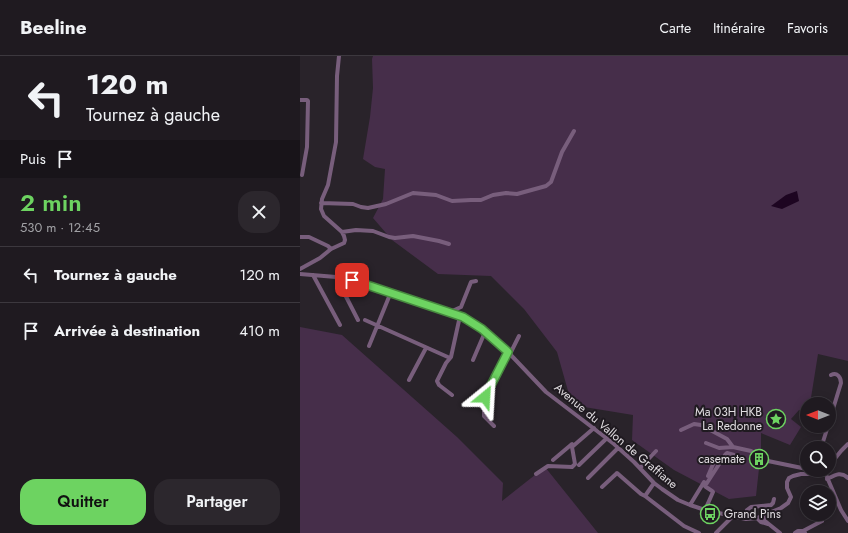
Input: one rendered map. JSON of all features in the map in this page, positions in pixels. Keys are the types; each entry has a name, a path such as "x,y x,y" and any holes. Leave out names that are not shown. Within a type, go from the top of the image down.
{"street":[{"path":"300,268 320,258 331,249 345,242 342,232 324,216 321,203 328,185 336,142 337,76 339,56"},
{"path":"300,100 308,101 307,147 302,175"},
{"path":"321,203 353,204 368,208 386,204 413,193 436,195 452,201 481,200 493,195 506,193 517,194 546,186 550,182 562,152 574,131"},
{"path":"342,232 351,230 373,231 389,237 395,238 413,236 449,244"},
{"path":"300,237 309,237 331,249"},
{"name":"Avenue du Vallon de Graffiane","path":"300,275 336,277 352,280 460,316 485,332 509,353 546,392 607,438 654,483 672,496 690,505 705,510 743,518 757,518 781,508 788,503 791,497 787,485 789,478 800,474"},
{"path":"313,276 340,325"},
{"path":"336,277 358,320"},
{"path":"450,312 460,307 471,282 476,281"},
{"path":"370,346 391,292"},
{"path":"452,395 437,381 452,354 460,316"},
{"path":"365,320 450,358"},
{"path":"473,360 485,332"},
{"path":"494,426 484,416 484,399 519,336"},
{"path":"409,380 426,348"},
{"path":"831,375 836,374 841,379 836,399"},
{"path":"681,430 694,424 701,425 727,439 732,447"},
{"path":"553,460 593,427"},
{"path":"536,474 548,466 572,467 575,464 572,447 593,427"},
{"path":"579,465 607,438"},
{"path":"706,444 720,448 732,447 751,451 768,461 800,468"},
{"path":"836,456 848,444"},
{"path":"588,478 618,448"},
{"path":"640,468 656,451"},
{"path":"705,510 713,492 705,486 725,455 729,453 734,455"},
{"path":"690,505 709,474 714,462"},
{"path":"602,486 617,473 641,494 684,526 699,533"},
{"path":"848,478 844,474 839,473 827,479 848,522"},
{"path":"645,496 654,483"},
{"path":"743,518 747,510 751,507 771,505 774,499"},
{"path":"716,533 734,516"},
{"path":"763,516 765,520 780,533"},
{"path":"757,518 760,522 770,525"},
{"path":"795,533 798,530 804,532 822,521"}],"shaded area":[{"path":"373,56 848,56 848,361 818,354 811,397 800,397 800,410 791,419 800,426 800,429 790,445 761,433 761,450 756,496 729,499 674,470 632,440 633,415 572,405 557,352 524,309 491,276 438,274 392,240 373,218 383,199 385,169 375,167 363,159 373,88"},
{"path":"797,191 799,201 782,209 771,206 786,195"},
{"path":"300,327 342,335 457,437 503,483 502,501 545,467 598,533 300,533"}],"place":[{"name":"Ma 03H HKB La Redonne","path":"776,419"},
{"name":"casemate","path":"759,459"},
{"name":"Grand Pins","path":"710,514"}],"route":[{"path":"352,280 450,312 463,317 482,329 508,352 485,397"}]}
